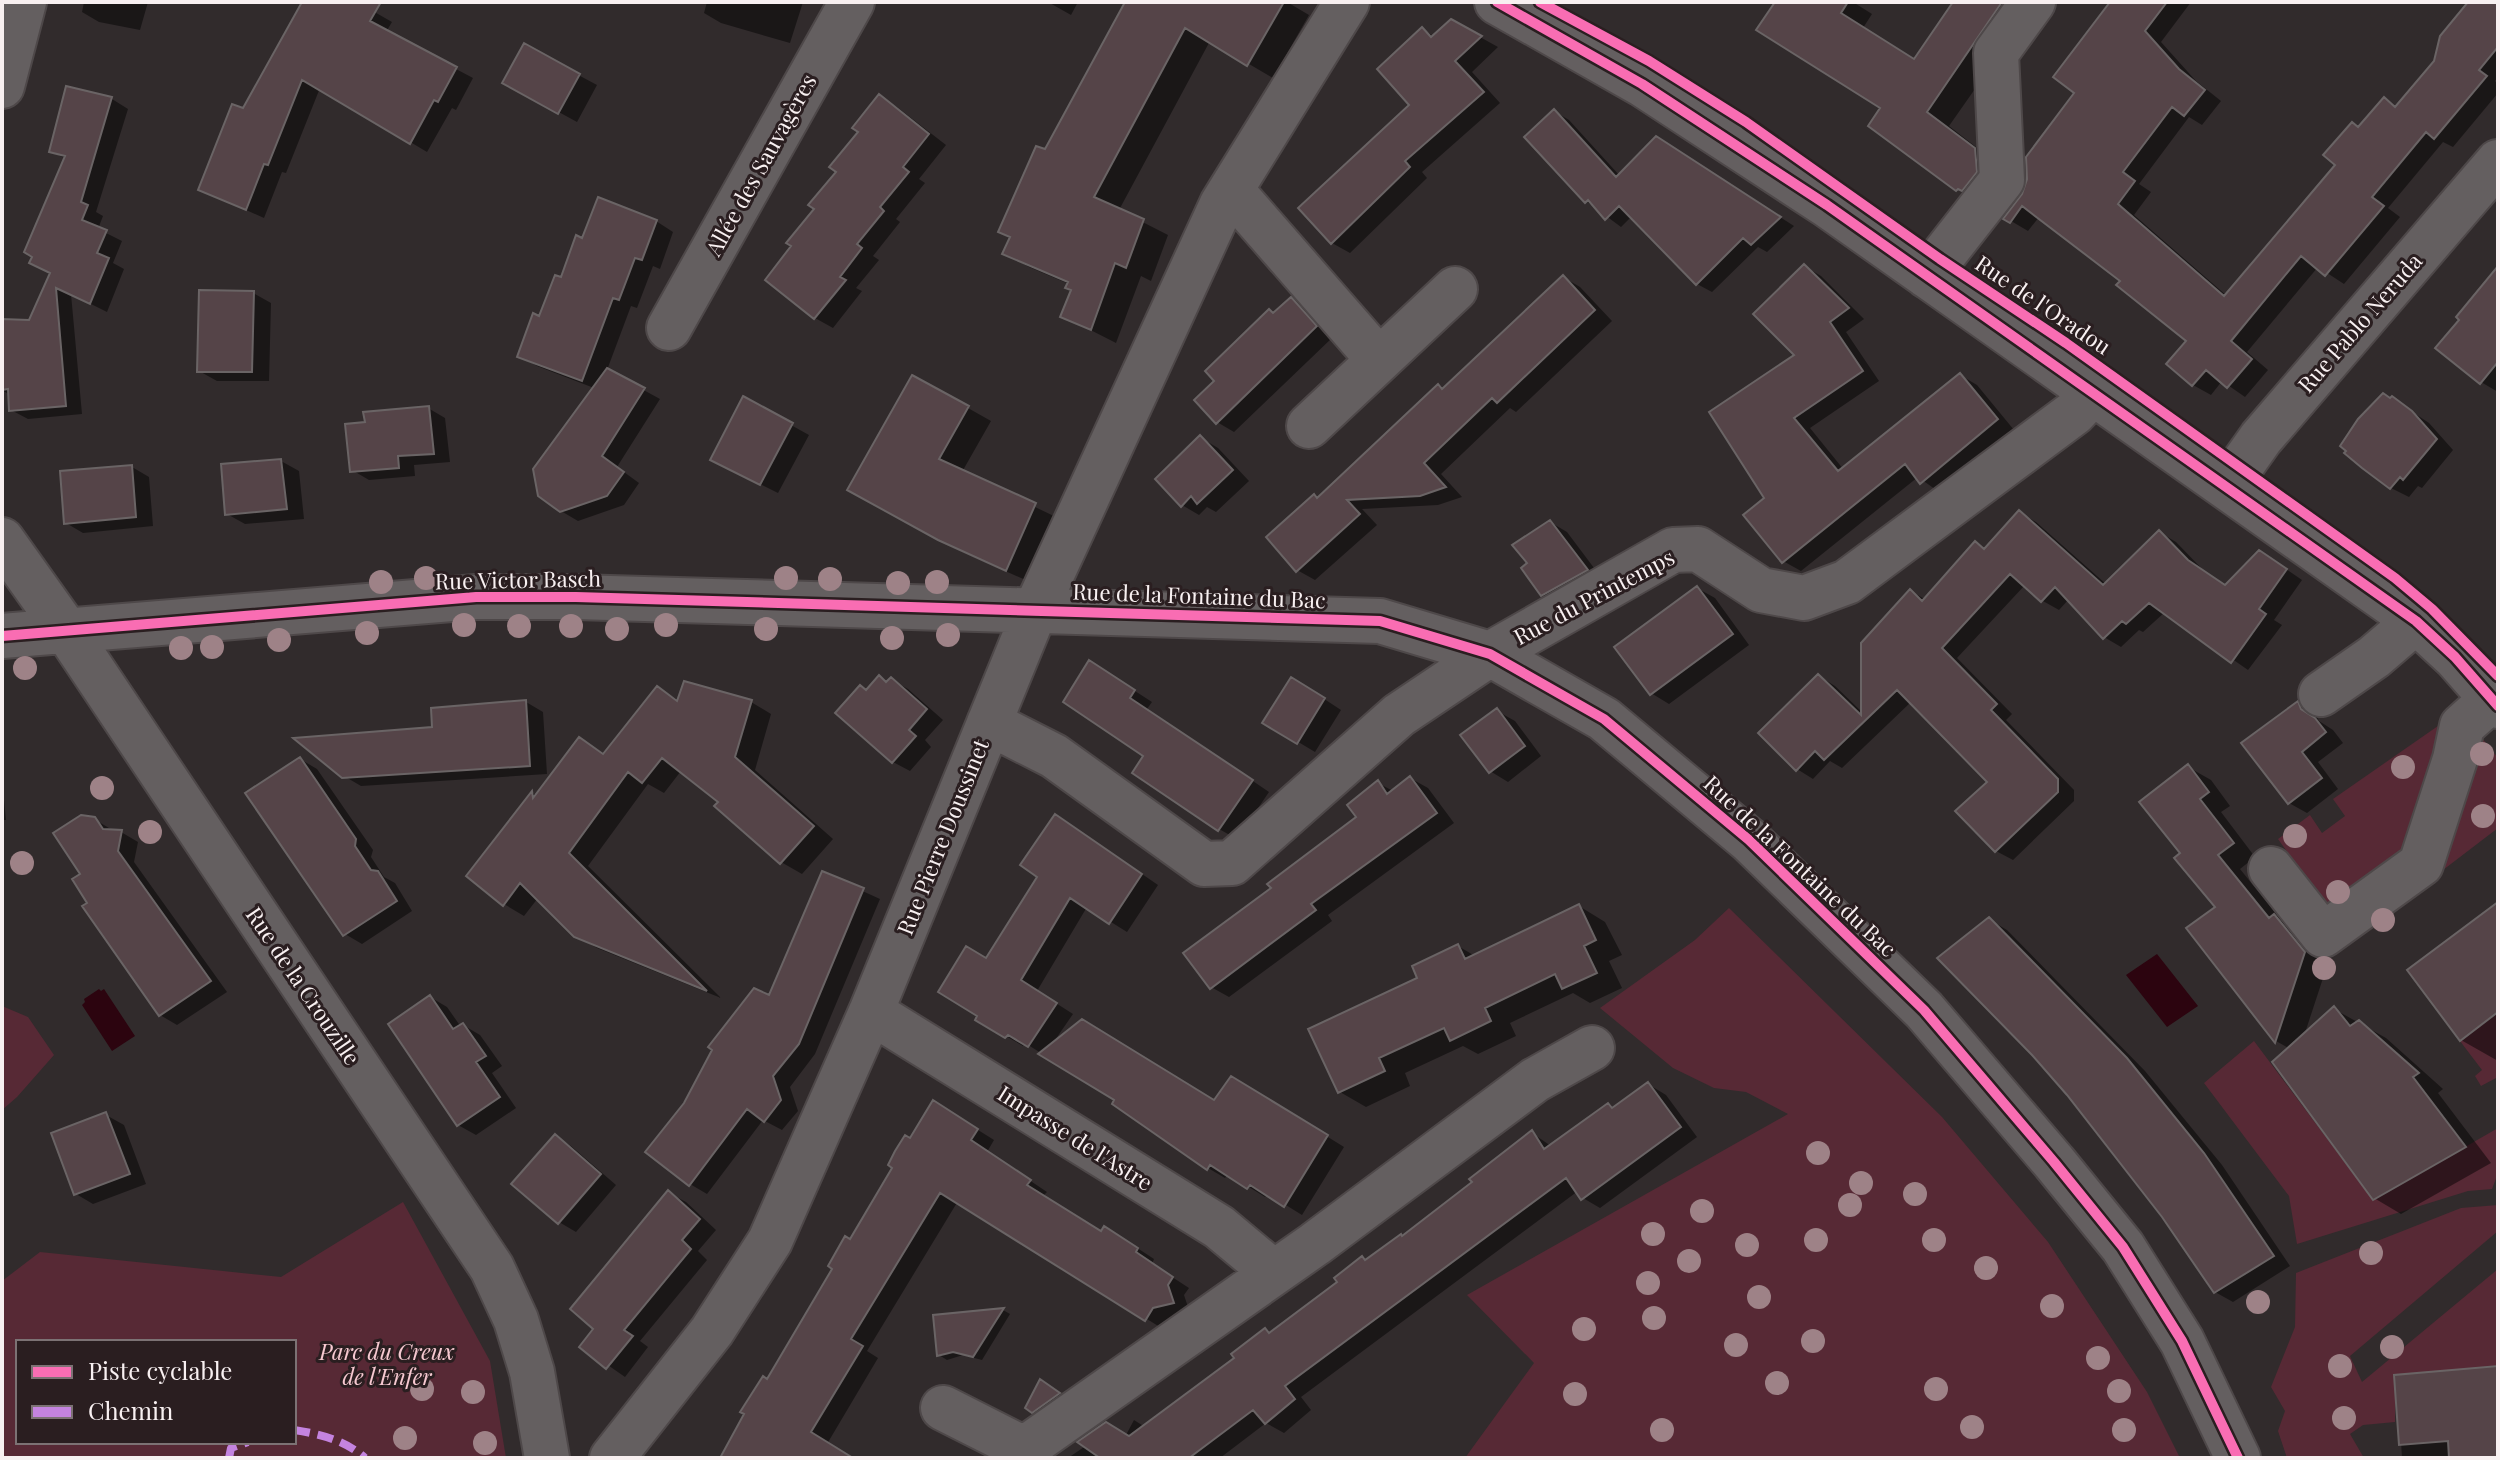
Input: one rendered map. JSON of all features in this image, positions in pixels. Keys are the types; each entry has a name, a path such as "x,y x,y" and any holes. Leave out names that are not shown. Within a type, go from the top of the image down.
{"street":[{"path":"2,86 24,2"},
{"name":"Allée des Sauvagères","path":"669,328 852,2"},
{"name":"Rue Pierre Doussinet","path":"612,1458 712,1331 770,1241 871,1012 1035,611 1231,190 1347,2"},
{"name":"Rue de l'Oradou","path":"1497,2 1642,84 1827,205 2066,343 2416,621 2496,693"},
{"name":"Rue de l'Oradou","path":"1540,2 1649,61 1746,122 2094,392 2233,477 2279,494 2395,578 2432,609 2496,693"},
{"path":"1933,267 2002,180 1996,53 2033,2"},
{"name":"Rue Pablo Neruda","path":"2233,477 2261,438 2498,162"},
{"path":"1231,190 1379,360"},
{"path":"1309,426 1455,289"},
{"name":"Rue du Printemps","path":"989,723 1054,756 1204,864 1232,863 1399,715 1490,654 1673,550 1698,549 1761,590 1804,598 1847,582 2074,413 2094,392"},
{"name":"Rue de la Crouzille","path":"2,540 66,630 492,1268 516,1320 532,1372 547,1458"},
{"name":"Rue Victor Basch","path":"2,636 476,597 576,597 1035,611"},
{"name":"Rue de la Fontaine du Bac","path":"1035,611 1380,621 1490,654 1604,719 1749,840 1924,1010 2123,1247 2182,1341 2238,1458"},
{"path":"2321,694 2374,657 2416,621"},
{"path":"2271,869 2323,935 2421,864 2455,759 2462,726 2496,693"},
{"name":"Impasse de l'Astre","path":"871,1012 1219,1227 1273,1272"},
{"path":"943,1408 1026,1454 1535,1080 1592,1048"}],"green space":[{"path":"2448,719 2409,855 2329,911 2278,839 2310,815 2322,833 2345,816 2333,799"},
{"path":"2481,737 2498,758 2498,828 2426,883"},
{"path":"1729,908 1942,1117 2048,1242 2147,1392 2180,1458 1465,1458 1534,1363 1467,1295 1788,1114 1746,1092 1714,1088 1673,1068 1600,1008 1695,940"},
{"path":"2,1006 28,1017 54,1055 2,1110"},
{"path":"2498,1013 2498,1077 2481,1086 2475,1076 2482,1070 2460,1041"},
{"path":"2254,1041 2373,1200 2498,1128 2498,1173 2492,1189 2468,1191 2297,1244 2289,1196 2204,1083"},
{"name":"Parc du Creux de l'Enfer","path":"403,1202 490,1361 506,1458 2,1458 2,1281 40,1252 281,1277"},
{"path":"2498,1205 2498,1231 2350,1356 2362,1382 2498,1269 2498,1368 2395,1379 2395,1422 2363,1425 2350,1434 2364,1458 2287,1458 2278,1431 2285,1411 2271,1387 2295,1327 2296,1273 2461,1208"}],"shaded area":[{"path":"2157,954 2198,1006 2167,1027 2126,975"},
{"path":"104,989 135,1036 112,1051 82,1005 84,999"}],"building":[{"path":"302,2 381,2 370,21 457,67 438,102 434,100 410,144 302,80 268,165 264,164 246,210 198,190 232,104 243,108"},
{"path":"1125,2 1284,2 1247,66 1185,28 1094,197 1144,219 1126,268 1115,263 1091,330 1060,317 1071,290 1065,288 1068,282 1002,254 1010,237 998,232 1036,146 1045,149"},
{"path":"1775,2 1848,2 1841,13 1914,59 1953,2 2002,2 1927,112 1975,148 1977,172 1962,191 1956,191 1868,126 1880,108 1756,30"},
{"path":"2110,2 2167,2 2145,31 2179,69 2205,90 2184,116 2172,107 2123,172 2135,181 2118,204 2224,296 2335,165 2323,155 2352,122 2358,127 2384,97 2395,107 2434,61 2440,36 2468,2 2498,2 2498,47 2479,70 2487,76 2434,139 2426,132 2372,197 2384,206 2325,276 2301,256 2231,341 2252,359 2227,388 2206,370 2192,386 2166,364 2186,341 2116,285 2120,281 2022,206 2010,223 2003,219 2022,194 2027,179 2026,157 2074,93 2053,77"},
{"path":"1451,19 1482,36 1455,61 1484,92 1405,161 1410,167 1331,244 1298,208 1409,105 1377,69 1422,27 1431,37"},
{"path":"524,43 580,74 558,114 502,83"},
{"path":"66,86 112,97 81,202 88,205 82,220 107,230 97,253 109,258 90,304 56,288 66,406 9,411 8,389 2,390 2,319 29,320 50,273 29,263 32,257 24,252 65,156 49,152"},
{"path":"879,94 929,134 903,167 909,172 880,207 884,211 857,244 862,248 840,277 846,280 814,319 765,280 791,246 786,243 814,209 808,205 836,172 829,167 858,132 852,128"},
{"path":"1554,109 1616,177 1656,136 1781,217 1751,245 1743,238 1696,285 1619,206 1605,220 1588,200 1585,203 1524,137"},
{"path":"598,197 657,220 642,260 635,258 619,300 613,298 582,381 517,357 533,313 539,316 555,275 561,277 576,235 582,238"},
{"path":"1804,264 1849,308 1830,322 1863,371 1794,418 1838,471 1960,373 1998,419 1920,484 1905,464 1782,563 1743,515 1764,498 1709,412 1794,355 1753,314"},
{"path":"2498,266 2498,362 2480,384 2435,348"},
{"path":"1563,275 1595,310 1497,403 1492,398 1424,463 1446,487 1420,496 1347,500 1360,514 1296,572 1266,537 1314,494 1317,498 1438,384 1442,389"},
{"path":"199,290 254,291 252,372 197,372"},
{"path":"1291,297 1317,326 1216,424 1194,400 1214,381 1205,371 1269,309 1273,313"},
{"path":"607,368 645,388 602,456 624,472 607,496 560,512 538,496 533,469"},
{"path":"912,375 969,406 939,459 1036,503 1006,571 938,540 847,490"},
{"path":"2383,393 2412,411 2437,439 2403,480 2400,477 2390,489 2344,453 2346,451 2340,446 2358,419"},
{"path":"743,396 793,423 760,485 710,460"},
{"path":"429,406 434,454 398,456 399,468 350,472 345,424 365,422 363,412"},
{"path":"1200,435 1233,470 1197,504 1191,496 1181,507 1155,479"},
{"path":"281,459 287,509 225,515 221,464"},
{"path":"132,465 136,517 64,524 60,471"},
{"path":"2019,510 2103,585 2159,530 2188,560 2225,585 2259,550 2287,569 2259,609 2266,614 2231,663 2149,603 2126,624 2122,621 2103,639 2055,587 2041,602 2010,574 1942,648 1997,704 1991,710 2058,779 2058,792 1995,852 1955,811 1987,782 1897,690 1824,760 1815,751 1796,771 1758,733 1818,674 1861,715 1861,643 1910,589 1922,601 1975,541 1984,549"},
{"path":"1550,520 1588,570 1541,596 1521,568 1527,563 1512,545"},
{"path":"1697,586 1733,634 1650,695 1614,647"},
{"path":"1089,660 1135,690 1130,698 1253,780 1218,831 1132,773 1143,756 1063,702"},
{"path":"879,675 886,682 891,677 927,709 909,730 916,736 892,763 835,713 860,685 866,690"},
{"path":"1291,677 1325,698 1297,744 1262,723"},
{"path":"684,681 752,700 735,757 814,826 780,864 714,806 718,802 662,758 642,783 628,772 569,853 707,991 574,937 520,883 503,906 466,876 532,791 533,798 579,737 603,754 657,686 677,701"},
{"path":"526,700 530,766 342,778 293,738 432,727 431,708"},
{"path":"2298,701 2301,709 2315,718 2326,732 2302,752 2322,778 2288,804 2241,743"},
{"path":"1497,708 1525,746 1489,773 1460,735"},
{"path":"300,757 356,839 355,846 371,870 378,871 397,901 343,936 245,793"},
{"path":"2188,764 2209,792 2200,799 2234,843 2218,855 2269,918 2274,914 2305,952 2275,1043 2186,928 2215,907 2174,858 2180,853 2139,802"},
{"path":"1410,776 1437,813 1311,904 1316,910 1210,989 1183,953 1271,888 1267,884 1356,817 1347,805 1378,780 1387,794"},
{"path":"1055,814 1142,874 1109,924 1070,898 1021,980 1057,1003 1028,1047 1008,1035 1005,1038 975,1020 977,1016 938,992 966,946 986,958 1037,877 1020,865"},
{"path":"81,815 95,817 103,829 122,830 118,851 211,981 159,1016 82,906 87,903 72,879 80,874 53,833"},
{"path":"822,871 864,888 799,1044 773,1076 781,1100 764,1122 747,1109 689,1186 645,1152 684,1103 712,1050 708,1047 754,988 769,995"},
{"path":"2498,902 2498,1012 2460,1041 2407,970"},
{"path":"1579,904 1596,940 1584,946 1597,973 1562,989 1555,974 1485,1008 1491,1021 1450,1041 1444,1028 1379,1058 1385,1071 1338,1093 1308,1029 1417,978 1412,966 1458,944 1465,959"},
{"path":"1989,917 2127,1058 2204,1153 2274,1256 2214,1293 2162,1217 2067,1095 1937,958"},
{"path":"430,995 453,1029 463,1023 486,1056 476,1062 500,1097 457,1126 388,1024"},
{"path":"2334,1006 2350,1026 2359,1020 2419,1073 2413,1077 2466,1147 2373,1200 2272,1062"},
{"path":"1082,1019 1214,1100 1231,1076 1328,1135 1284,1207 1250,1185 1247,1189 1210,1165 1207,1170 1112,1104 1114,1100 1038,1054"},
{"path":"1648,1082 1681,1127 1581,1200 1566,1178 1285,1386 1295,1399 1265,1424 1253,1410 1189,1458 1100,1458 1077,1442 1106,1422 1129,1436 1234,1358 1231,1354 1265,1328 1269,1333 1337,1282 1334,1278 1362,1256 1365,1260 1402,1236 1532,1130 1544,1149 1608,1103 1612,1108"},
{"path":"933,1100 978,1129 971,1140 1031,1180 1027,1185 1101,1231 1104,1226 1138,1248 1136,1252 1173,1277 1168,1285 1174,1303 1153,1308 1145,1321 940,1193 851,1339 863,1346 811,1432 853,1458 720,1458 744,1414 740,1412 763,1376 767,1379 832,1269 828,1266 845,1236 850,1239 892,1168 888,1165 895,1151 905,1135 910,1138"},
{"path":"106,1112 130,1174 74,1195 51,1133"},
{"path":"555,1134 601,1174 558,1224 511,1184"},
{"path":"668,1190 700,1219 682,1240 691,1249 624,1330 633,1336 606,1369 579,1347 593,1329 570,1309"},
{"path":"1004,1308 973,1357 953,1352 937,1356 933,1315"},
{"path":"2498,1366 2498,1458 2449,1458 2448,1441 2399,1445 2394,1375"},
{"path":"1040,1379 1060,1393 1032,1413 1025,1408"}],"marked path":[{"path":"296,1430 332,1439 365,1458"},
{"path":"229,1458 231,1448 242,1444"}],"cycle path":[{"path":"1497,2 1642,84 1827,205 2416,621 2455,657 2498,706"},
{"path":"1540,2 1649,61 1746,122 1940,259 2066,343 2395,578 2432,609 2498,676"},
{"path":"2,636 476,597 576,597 1380,621 1490,654 1604,719 1749,840 1924,1010 2123,1247 2182,1341 2238,1458"}]}
